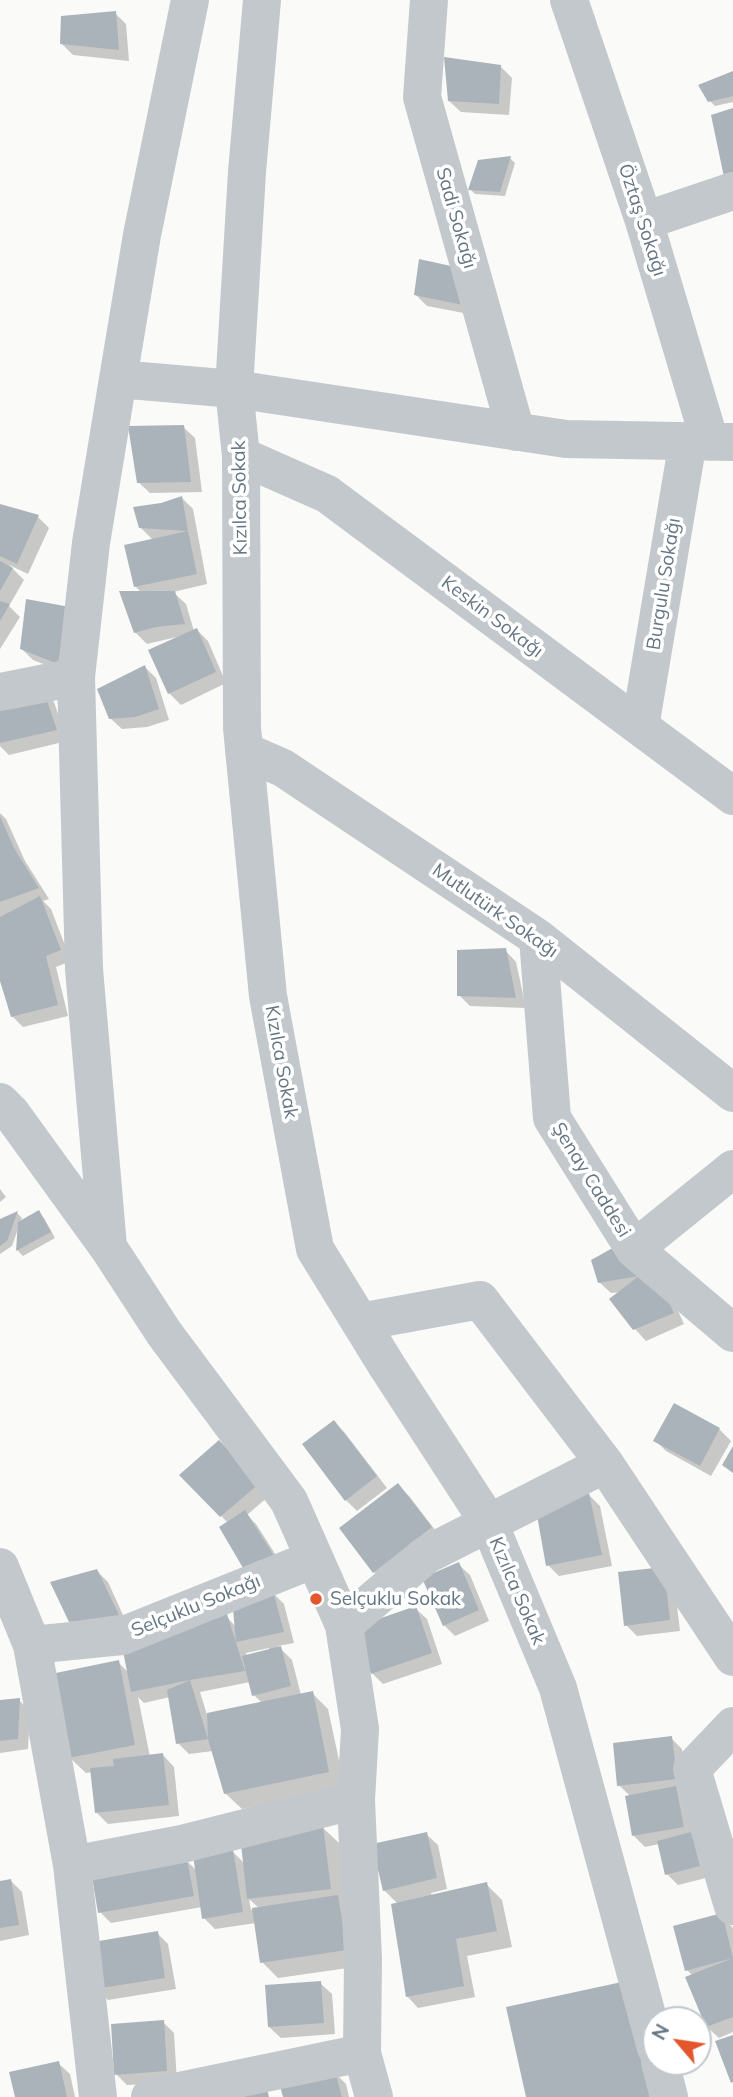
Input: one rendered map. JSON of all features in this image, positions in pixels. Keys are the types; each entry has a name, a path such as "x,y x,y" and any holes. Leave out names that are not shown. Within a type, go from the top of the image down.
{"street":[{"path":"108,1247 85,969 76,677 91,543 142,234 190,0"},
{"name":"Kızılca Sokak","path":"262,0 247,172 234,389 241,456 242,714 268,996 316,1249 489,1523 558,1688 645,2006"},
{"name":"Sadi Sokağı","path":"429,0 422,97 516,432"},
{"name":"Öztaş Sokağı","path":"569,0 644,221 710,442"},
{"path":"644,221 733,191"},
{"path":"118,379 234,389 566,439 710,442"},
{"name":"Burgulu Sokağı","path":"640,727 710,442"},
{"name":"Keskin Sokağı","path":"241,456 327,494 733,796"},
{"path":"0,692 76,677"},
{"name":"Mutlutürk Sokağı","path":"244,751 283,768 538,938 733,1093"},
{"name":"Şenay Caddesi","path":"538,938 552,1118 634,1250 733,1333"},
{"path":"0,1101 108,1247 164,1333 289,1501 344,1625 360,1729 356,1800 363,1959 362,2053 374,2097"},
{"path":"634,1250 733,1169"},
{"path":"360,1322 480,1300 605,1464 733,1657"},
{"path":"344,1625 426,1555 605,1464"},
{"name":"Selçuklu Sokağı","path":"32,1645 122,1636 314,1559"},
{"path":"0,1567 32,1645 72,1865 98,2097"},
{"path":"733,1726 692,1769 733,1906"},
{"path":"72,1865 182,1844 356,1800"},
{"path":"150,2097 362,2053"},
{"path":"664,2076 669,2097"}],"building":[{"path":"116,11 119,50 60,44 61,16"},
{"path":"444,57 501,65 499,104 448,101"},
{"path":"733,71 733,96 708,102 698,85"},
{"path":"733,108 733,173 724,177 711,115"},
{"path":"511,156 500,192 468,190 478,160"},
{"path":"419,259 460,268 463,305 414,295"},
{"path":"184,425 191,482 137,483 128,426"},
{"path":"182,496 188,531 139,528 133,507 161,503"},
{"path":"0,504 39,515 17,564 0,556"},
{"path":"188,531 197,574 134,587 124,545"},
{"path":"0,561 13,568 0,591"},
{"path":"119,591 175,591 185,624 134,633"},
{"path":"26,599 70,607 58,664 20,649"},
{"path":"0,601 10,604 0,621"},
{"path":"197,628 216,672 168,694 148,650"},
{"path":"145,665 159,709 135,717 109,719 97,689"},
{"path":"43,689 57,730 0,743 0,697"},
{"path":"0,816 14,848 39,888 0,902"},
{"path":"40,896 61,950 46,956 58,1005 11,1017 0,981 0,917"},
{"path":"506,948 516,998 457,996 457,950"},
{"path":"39,1210 51,1232 16,1251 18,1222"},
{"path":"18,1211 7,1241 0,1246 0,1219"},
{"path":"620,1244 652,1265 674,1313 633,1330 609,1299 639,1276 598,1283 591,1260"},
{"path":"674,1403 720,1428 700,1466 653,1441"},
{"path":"334,1420 377,1476 345,1501 302,1444"},
{"path":"219,1440 260,1483 220,1517 179,1475"},
{"path":"733,1446 733,1473 722,1465"},
{"path":"398,1483 432,1527 373,1573 339,1528"},
{"path":"589,1493 602,1555 546,1566 535,1504"},
{"path":"245,1510 276,1559 246,1573 219,1527"},
{"path":"459,1562 479,1610 443,1626 422,1578"},
{"path":"664,1567 670,1620 624,1626 618,1572"},
{"path":"97,1569 119,1615 69,1622 50,1582"},
{"path":"273,1591 284,1632 236,1642 233,1609"},
{"path":"416,1606 432,1653 371,1674 355,1627"},
{"path":"227,1614 245,1671 131,1692 121,1641"},
{"path":"281,1646 291,1686 252,1696 242,1656"},
{"path":"119,1660 135,1745 68,1758 51,1674"},
{"path":"190,1680 208,1739 176,1744 167,1690"},
{"path":"313,1691 329,1772 224,1794 208,1739 207,1713"},
{"path":"20,1698 18,1739 0,1741 0,1700"},
{"path":"672,1736 677,1779 617,1786 613,1743"},
{"path":"163,1753 169,1805 95,1813 90,1768 114,1766 113,1759"},
{"path":"676,1786 684,1827 632,1836 625,1796"},
{"path":"323,1825 331,1889 247,1899 240,1835"},
{"path":"427,1832 437,1878 383,1891 372,1844"},
{"path":"691,1832 700,1866 665,1875 657,1841"},
{"path":"233,1849 243,1912 202,1919 193,1855"},
{"path":"187,1859 194,1896 98,1913 92,1877"},
{"path":"11,1879 19,1925 0,1928 0,1881"},
{"path":"487,1882 497,1931 456,1939 464,1986 406,1997 391,1904"},
{"path":"338,1895 347,1950 260,1963 252,1908"},
{"path":"722,1913 733,1958 685,1971 673,1926"},
{"path":"158,1931 165,1978 95,1989 87,1943"},
{"path":"733,1958 733,2017 712,2025 712,2006 697,2006 685,1977"},
{"path":"631,1980 642,2030 642,2076 652,2076 657,2097 526,2097 506,2007"},
{"path":"321,1981 324,2023 268,2027 265,1985"},
{"path":"164,2020 167,2071 114,2075 111,2024"},
{"path":"733,2035 733,2082 731,2083 715,2041"},
{"path":"59,2061 67,2097 15,2097 9,2072"},
{"path":"335,2071 342,2097 283,2097 280,2086"},
{"path":"266,2085 269,2097 222,2097"}],"place":[{"name":"Selçuklu Sokak","path":"316,1599"}]}
